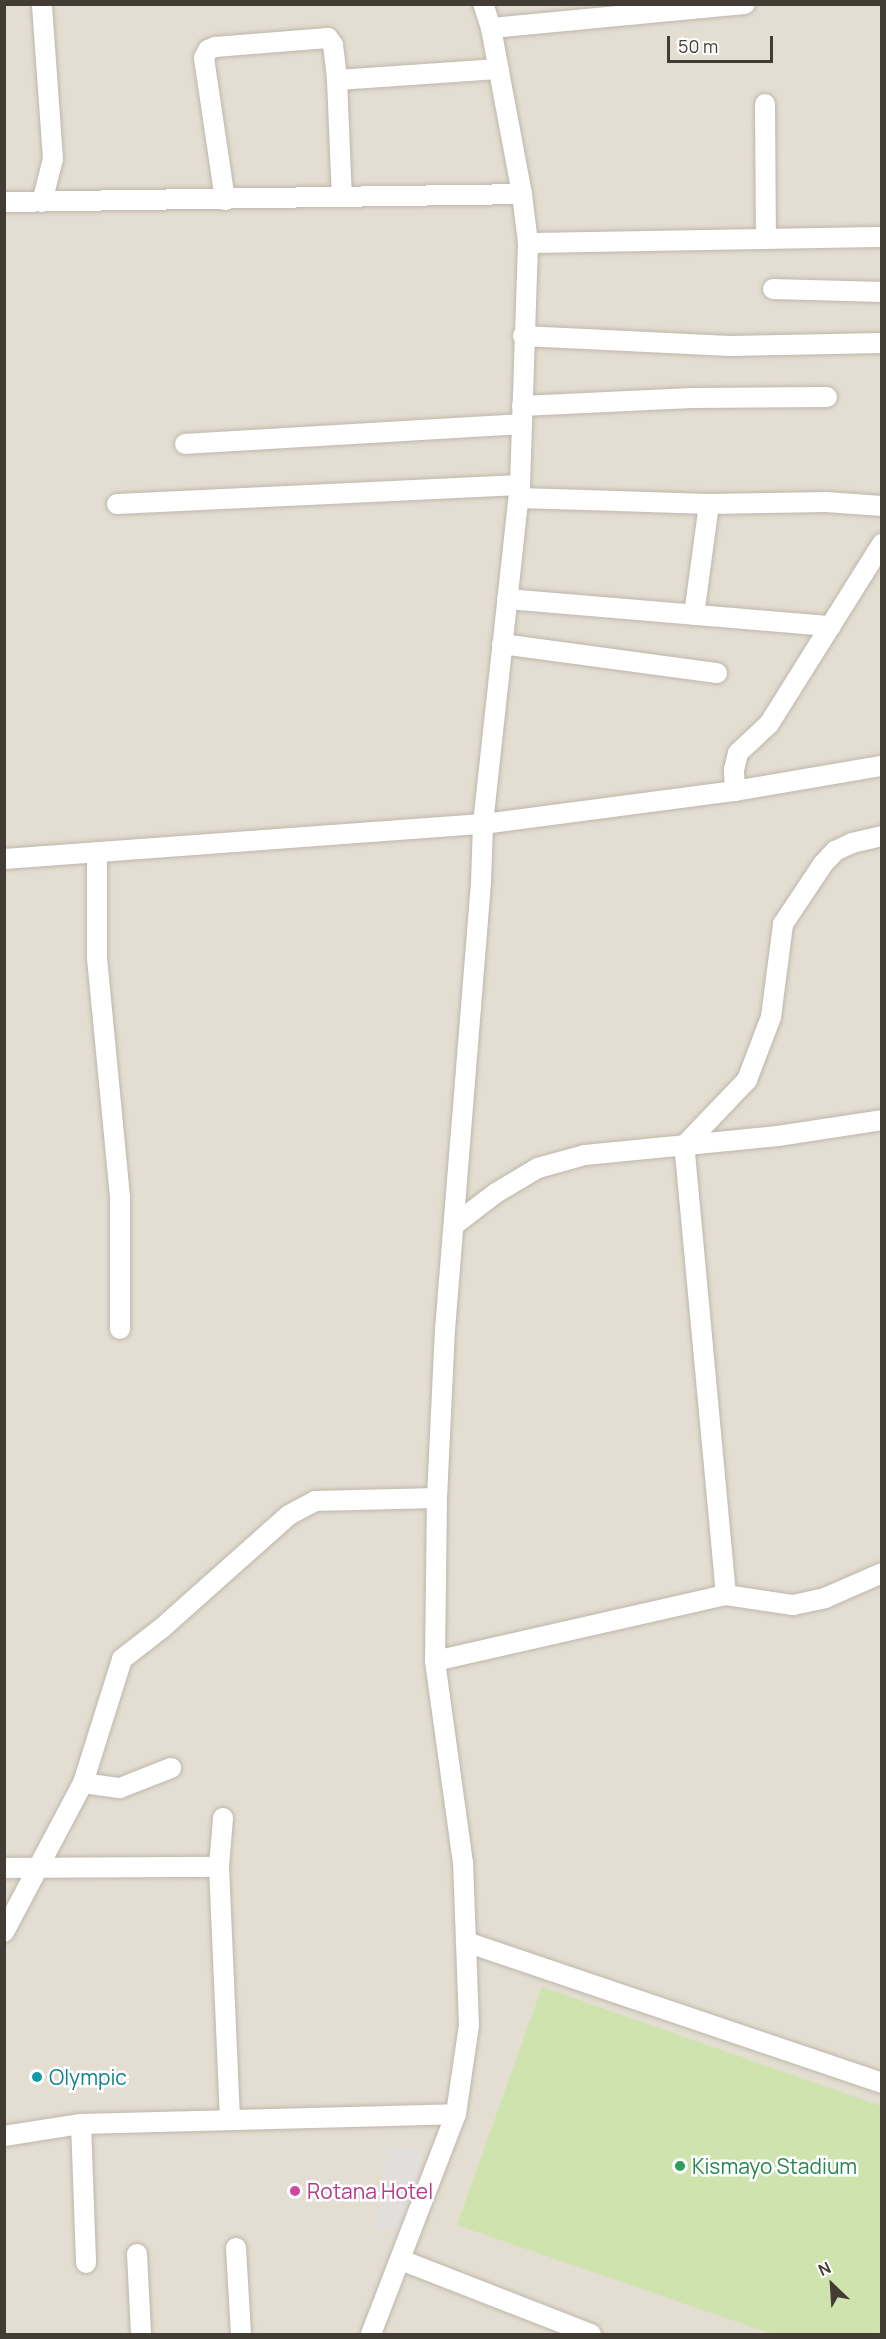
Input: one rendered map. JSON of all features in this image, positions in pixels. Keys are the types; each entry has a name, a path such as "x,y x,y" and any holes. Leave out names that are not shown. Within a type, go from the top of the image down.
{"street":[{"path":"42,4 53,159 42,202"},
{"path":"371,2334 402,2260 456,2114 469,2025 463,1863 435,1661 437,1498 445,1330 481,882 483,824 519,492 528,243 522,194 499,69 491,28 483,4"},
{"path":"491,28 745,4"},
{"path":"225,200 204,58 208,51 215,47 328,38 333,45 337,80 342,197"},
{"path":"337,80 499,69"},
{"path":"765,104 766,237"},
{"path":"4,202 522,194"},
{"path":"528,243 766,237 882,237"},
{"path":"773,289 882,292"},
{"path":"523,336 730,346 882,343"},
{"path":"185,444 692,398 827,397"},
{"path":"117,504 519,492 709,504 826,502 882,506"},
{"path":"694,615 709,504"},
{"path":"735,791 734,770 738,753 769,724 882,544"},
{"path":"507,599 831,626"},
{"path":"502,644 717,673"},
{"path":"4,859 483,824 735,791 882,766"},
{"path":"726,1595 684,1146 747,1080 771,1017 783,924 823,864 835,851 852,843 882,837"},
{"path":"97,852 97,958 120,1198 120,1329"},
{"path":"454,1225 496,1193 538,1168 585,1155 778,1136 882,1120"},
{"path":"4,1932 83,1783 122,1659 162,1628 289,1515 315,1501 437,1498"},
{"path":"435,1661 726,1595 793,1605 825,1598 882,1573"},
{"path":"83,1783 120,1788 171,1767"},
{"path":"223,1818 219,1867 230,2120"},
{"path":"4,1868 219,1867"},
{"path":"466,1942 882,2083"},
{"path":"4,2136 81,2124 456,2114"},
{"path":"81,2124 86,2263"},
{"path":"237,2248 241,2334"},
{"path":"137,2254 141,2334"},
{"path":"402,2260 558,2328 591,2334"}],"shaded area":[{"path":"5,5 881,5 881,2334 5,2334"},
{"path":"388,2144 424,2153 402,2227 376,2229"}],"green space":[{"name":"Kismayo Stadium","path":"542,1987 881,2106 882,2327 879,2334 772,2334 457,2225"}],"place":[{"name":"Olympic","path":"37,2077"},
{"name":"Kismayo Stadium","path":"680,2166"},
{"name":"Rotana Hotel","path":"295,2191"}]}
